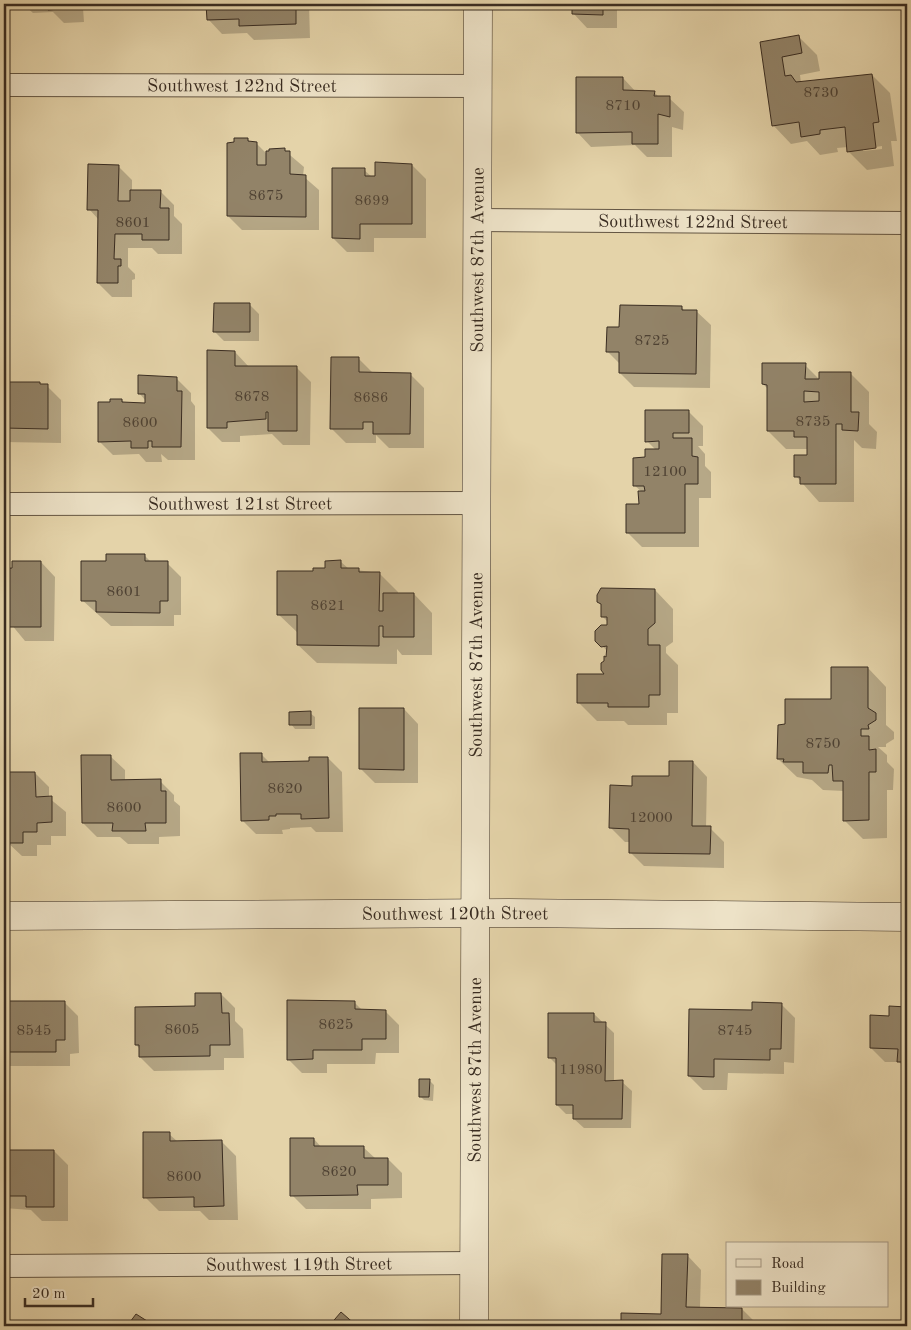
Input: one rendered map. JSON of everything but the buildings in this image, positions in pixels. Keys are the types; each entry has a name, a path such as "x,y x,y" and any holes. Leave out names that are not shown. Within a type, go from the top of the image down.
{"main road":[{"name":"Southwest 87th Avenue","path":"474,1326 475,802 480,86 478,4"},
{"name":"Southwest 120th Street","path":"4,916 476,913 907,917"}],"street":[{"name":"Southwest 122nd Street","path":"4,85 480,86"},
{"name":"Southwest 122nd Street","path":"478,220 907,223"},
{"name":"Southwest 121st Street","path":"4,504 478,503"},
{"name":"Southwest 119th Street","path":"4,1266 475,1263"}]}
